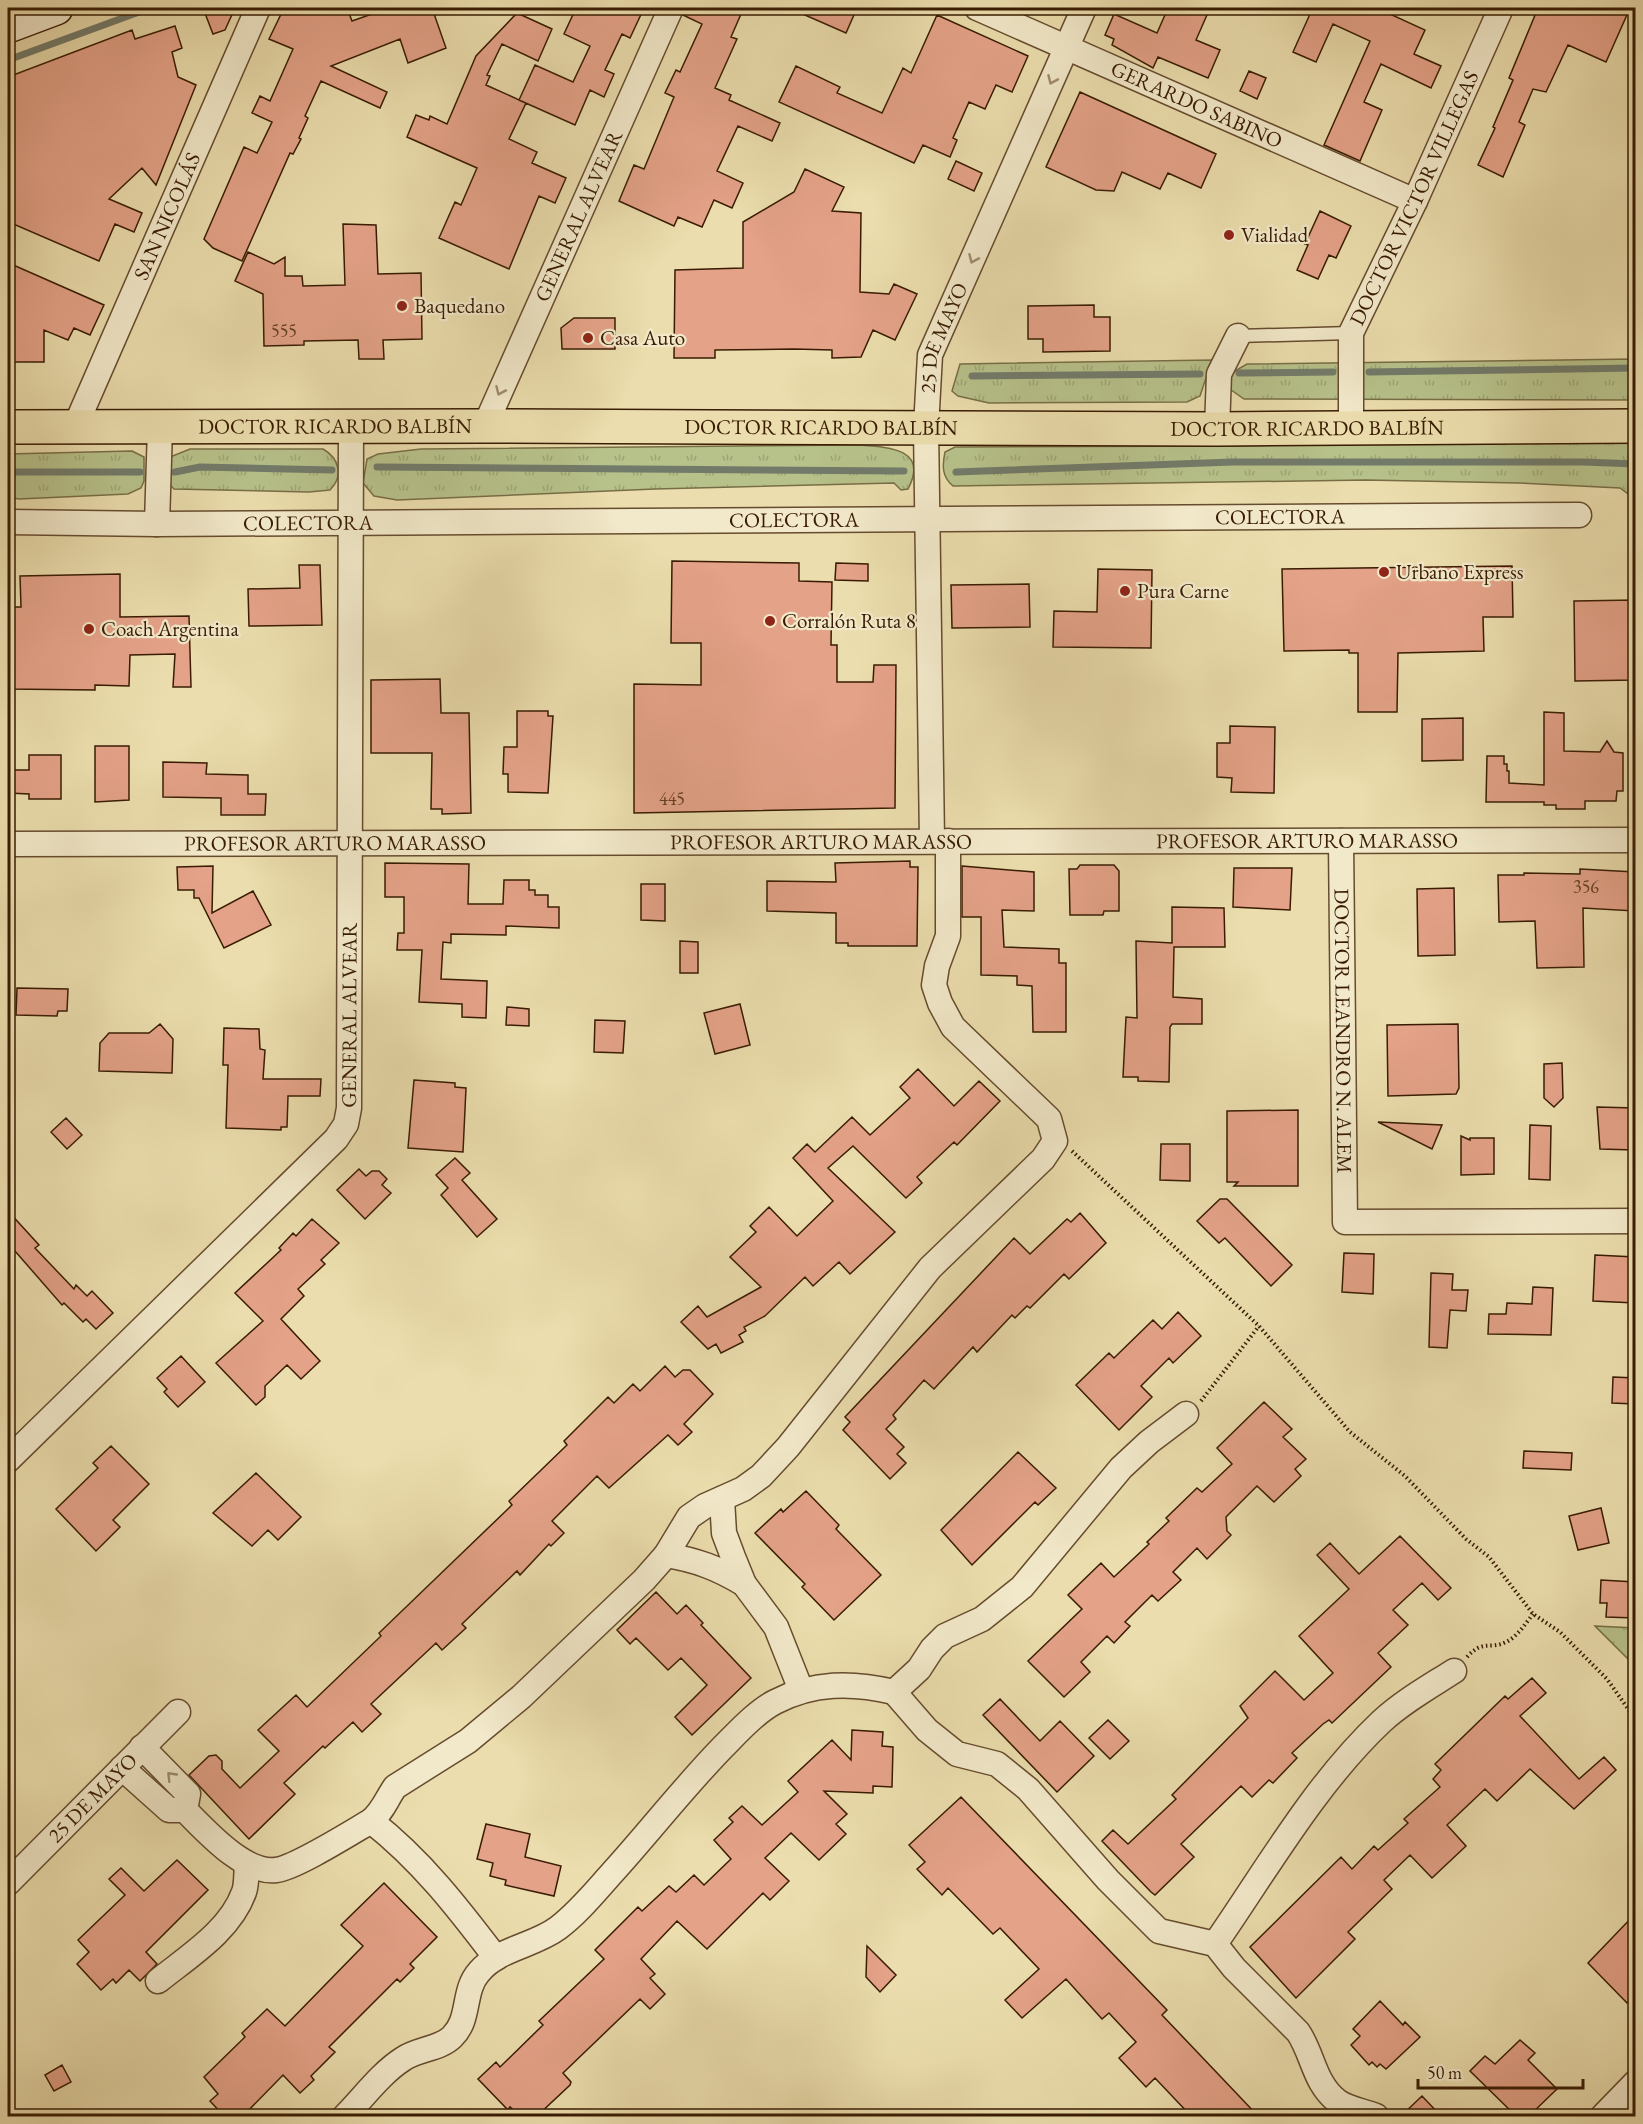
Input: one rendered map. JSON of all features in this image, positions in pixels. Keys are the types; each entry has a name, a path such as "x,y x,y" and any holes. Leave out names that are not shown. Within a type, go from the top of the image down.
{"main road":[{"path":"8,26 57,8"},
{"name":"DOCTOR RICARDO BALBÍN","path":"8,428 484,426 1217,429 1635,426"}],"street":[{"name":"SAN NICOLÁS","path":"75,427 258,8"},
{"name":"GENERAL ALVEAR","path":"484,426 671,8"},
{"name":"GERARDO SABINO","path":"977,8 1415,201"},
{"name":"25 DE MAYO","path":"1055,1141 1049,1119 953,1027 940,1003 934,985 937,966 948,936 949,874 940,841 927,519 926,427 930,355 1084,8"},
{"name":"DOCTOR VICTOR VILLEGAS","path":"1351,428 1352,333 1415,201 1501,8"},
{"path":"1217,429 1219,374 1238,336"},
{"path":"157,524 160,427"},
{"name":"GENERAL ALVEAR","path":"8,1460 336,1139 346,1124 349,1108 351,427"},
{"name":"COLECTORA","path":"8,522 157,524 1579,514"},
{"name":"PROFESOR ARTURO MARASSO","path":"8,844 1635,840"},
{"name":"DOCTOR LEANDRO N. ALEM","path":"1341,841 1345,1222 1635,1221"},
{"path":"122,1768 169,1810 185,1810 222,1845 247,1864 276,1870 371,1821 383,1811 395,1787 468,1741 521,1697 617,1608 666,1555 689,1517 743,1489 761,1476 788,1447 930,1268 1043,1159 1055,1141"},
{"path":"894,1692 919,1669 932,1649 945,1636 982,1619 1022,1587 1121,1468 1149,1442 1186,1414"},
{"path":"722,1499 724,1533 744,1584 776,1627 801,1690"},
{"path":"666,1555 694,1560 719,1569 744,1584"},
{"path":"1215,1944 1344,1762 1383,1721 1410,1699 1454,1671"},
{"path":"345,2116 402,2059 417,2050 451,2040 461,2027 467,1990 479,1971 496,1958 556,1930 571,1917 618,1867 701,1769 738,1732 772,1703 801,1690 853,1684 894,1692 927,1730 957,1754 997,1764 1028,1789 1108,1880 1159,1931 1215,1944 1234,1968 1298,2032 1318,2078 1327,2092 1338,2102 1376,2116"},
{"name":"25 DE MAYO","path":"8,1882 178,1712"},
{"path":"142,1747 188,1794 185,1810"},
{"path":"371,1821 397,1841 448,1894 496,1958"},
{"path":"158,1981 205,1944 228,1919 244,1891 247,1864"},
{"path":"1603,2116 1635,2082"}],"lane":[{"path":"1238,336 1352,333"}],"path":[{"path":"1055,1141 1065,1144 1259,1326 1350,1432 1405,1476 1466,1539 1489,1557 1511,1582 1533,1614 1560,1632 1607,1679 1635,1720"},
{"path":"1186,1414 1202,1400 1259,1326"},
{"path":"1454,1671 1479,1646 1498,1645 1510,1640 1533,1614"}],"green space":[{"path":"1635,359 1635,400 1244,399 1227,387 1233,372 1247,364"},
{"path":"1212,360 1200,396 1187,402 989,403 958,396 952,391 960,364"},
{"path":"1635,438 1635,499 1620,488 1519,483 1366,480 953,486 947,479 943,467 945,452 955,447 1237,446"},
{"path":"857,445 891,449 909,457 913,465 913,475 908,489 901,490 894,483 655,489 397,500 374,496 363,483 367,459 378,454 421,449"},
{"path":"190,449 323,449 336,462 337,479 330,490 309,492 174,489 168,483 170,457"},
{"path":"132,451 144,457 144,481 141,488 128,494 19,499 8,497 8,454"},
{"path":"1595,1626 1635,1628 1635,1666"}],"building":[{"path":"203,8 235,8 225,30 213,34"},
{"path":"284,8 347,8 352,21 389,8 432,8 446,48 408,63 400,39 331,66 387,92 380,108 321,81 305,116 308,118 299,138 301,139 293,154 290,153 242,261 213,248 204,239 244,147 257,153 272,122 252,113 260,96 270,101 293,49 269,39"},
{"path":"576,8 644,8 630,38 622,34 605,70 614,74 604,97 590,90 575,125 519,100 535,65 573,82 590,46 564,34"},
{"path":"685,8 728,8 741,14 731,37 737,39 715,88 731,95 729,100 780,123 772,141 738,126 717,171 743,183 732,208 714,200 702,227 678,217 674,226 619,201 634,165 644,169 674,97 665,93 676,70 680,72 702,24 683,15"},
{"path":"789,8 857,8 846,33"},
{"path":"1168,8 1210,8 1196,40 1220,50 1208,78 1158,57 1153,68 1112,45 1114,39 1105,35 1114,14 1157,33"},
{"path":"1296,8 1377,8 1425,30 1414,54 1441,66 1431,88 1381,64 1364,102 1382,110 1360,161 1324,145 1370,41 1333,24 1316,62 1293,52 1310,14"},
{"path":"1538,8 1630,8 1606,62 1568,45 1546,92 1533,89 1519,122 1525,125 1503,177 1478,165 1495,128 1493,127 1513,80 1509,78"},
{"path":"517,13 552,29 538,61 502,44 487,75 490,76 486,85 526,103 509,139 537,152 532,163 566,178 555,203 539,196 509,269 439,238 455,202 461,205 477,168 407,137 416,115 429,120 430,116 447,124 476,56"},
{"path":"937,15 1028,56 1012,92 996,85 985,109 969,102 953,138 957,140 950,157 923,145 914,163 779,102 796,66 840,87 837,93 882,113 903,68 911,73"},
{"path":"175,26 182,48 172,52 178,77 196,85 156,185 142,168 109,199 142,213 134,232 115,224 99,261 11,223 11,213 8,216 8,77 132,30 135,39"},
{"path":"1249,71 1266,78 1257,99 1240,91"},
{"path":"1080,92 1216,154 1201,188 1168,173 1160,189 1122,172 1114,191 1096,190 1046,167"},
{"path":"956,161 982,173 974,191 948,179"},
{"path":"805,169 844,187 832,211 861,213 860,292 889,294 894,284 917,294 895,340 873,330 861,357 832,358 832,350 794,349 715,350 715,358 674,358 675,270 743,268 743,222 794,192"},
{"path":"1320,211 1351,226 1336,258 1329,255 1318,279 1297,270 1308,245 1305,244"},
{"path":"343,224 376,225 378,274 421,273 422,339 383,340 384,359 359,359 358,340 304,341 304,345 264,346 263,294 235,281 248,252 274,264 285,257 285,276 302,276 303,286 345,285"},
{"path":"11,264 104,305 90,335 74,328 68,340 44,330 44,362 11,362"},
{"path":"1094,305 1094,317 1110,317 1110,351 1043,352 1043,339 1028,339 1028,306"},
{"path":"574,318 615,318 615,349 562,349 561,328"},
{"path":"672,561 799,563 799,581 832,582 831,645 837,645 837,682 873,682 874,665 896,665 895,808 634,813 634,684 701,685 701,643 671,643"},
{"path":"836,563 868,564 868,581 835,580"},
{"path":"299,565 320,565 322,625 249,626 248,589 300,588"},
{"path":"1512,566 1513,617 1483,617 1484,651 1398,653 1397,712 1358,712 1358,653 1349,653 1349,650 1284,651 1282,569"},
{"name":"Pura Carne","path":"1098,569 1152,570 1151,648 1053,647 1054,611 1097,612"},
{"path":"120,574 120,617 189,616 191,687 173,687 175,654 130,655 129,686 95,685 95,690 8,689 8,607 21,607 20,576"},
{"path":"1029,584 1030,627 952,628 951,585"},
{"path":"1635,600 1635,680 1575,681 1574,601"},
{"path":"440,679 441,713 469,713 471,813 442,814 442,809 431,809 432,753 371,753 371,680"},
{"path":"517,711 548,711 548,716 553,716 548,793 508,792 508,774 503,774 504,747 517,747"},
{"path":"1544,712 1564,713 1564,751 1600,752 1607,741 1614,752 1623,753 1623,791 1617,791 1616,801 1585,801 1585,809 1556,809 1556,805 1544,805 1544,802 1486,802 1487,756 1504,756 1504,764 1507,764 1507,771 1509,771 1509,783 1544,785"},
{"path":"1463,718 1463,760 1422,761 1422,719"},
{"path":"1230,726 1275,727 1274,793 1231,792 1232,778 1217,777 1217,743 1230,743"},
{"path":"95,746 129,746 129,800 95,802"},
{"path":"29,755 61,755 61,799 29,799 29,794 8,793 8,770 29,770"},
{"path":"163,762 207,763 206,774 248,775 248,794 266,794 265,815 221,815 221,798 163,797"},
{"path":"910,861 910,867 918,867 917,946 848,946 848,943 836,943 836,913 767,911 767,881 836,882 835,863"},
{"path":"385,863 469,864 468,904 503,904 504,880 529,880 529,890 535,890 535,895 548,895 548,907 559,907 559,928 506,926 506,935 451,934 451,943 443,942 441,979 487,981 486,1018 462,1017 462,1004 419,1002 422,950 397,950 398,933 404,933 404,897 385,897"},
{"path":"1080,865 1114,865 1119,871 1119,911 1104,911 1103,915 1070,915 1069,869 1077,869"},
{"path":"213,866 212,913 253,891 271,925 224,948 199,898 194,898 194,890 178,890 177,867"},
{"path":"962,866 1034,872 1034,911 1002,910 1004,947 1059,949 1059,963 1066,963 1066,1032 1033,1032 1032,986 1017,985 1017,976 981,975 981,917 962,917"},
{"path":"1234,868 1292,868 1290,910 1233,907"},
{"path":"1580,869 1635,872 1635,911 1583,908 1584,967 1537,968 1535,921 1499,922 1498,875 1580,874"},
{"path":"641,884 665,884 665,921 641,920"},
{"path":"1454,888 1455,955 1418,956 1417,889"},
{"path":"1172,907 1224,908 1225,947 1174,947 1173,997 1202,999 1202,1024 1172,1024 1170,1027 1169,1082 1138,1081 1138,1077 1123,1077 1126,1017 1137,1018 1136,941 1172,943"},
{"path":"680,941 698,942 698,973 680,973"},
{"path":"17,988 68,989 67,1011 58,1011 57,1016 16,1015"},
{"path":"740,1004 750,1045 715,1054 704,1013"},
{"path":"507,1007 529,1009 529,1026 506,1025"},
{"path":"595,1020 625,1021 623,1053 594,1052"},
{"path":"160,1024 173,1039 172,1073 99,1071 100,1043 109,1033 149,1033"},
{"path":"1458,1024 1459,1088 1456,1094 1388,1096 1387,1025"},
{"path":"224,1028 259,1029 260,1049 265,1050 263,1079 321,1079 320,1096 288,1096 287,1127 281,1127 281,1130 226,1128 228,1065 223,1065"},
{"path":"1562,1063 1563,1098 1554,1107 1544,1098 1544,1064"},
{"path":"918,1069 954,1106 979,1081 1000,1101 957,1145 954,1142 917,1177 922,1183 906,1198 853,1146 828,1168 895,1232 850,1274 839,1262 813,1286 805,1277 765,1316 744,1327 746,1331 739,1335 743,1342 721,1353 716,1344 708,1349 681,1322 698,1306 707,1317 761,1287 730,1257 756,1232 750,1226 769,1207 797,1236 833,1201 793,1158 807,1144 815,1152 852,1117 870,1135 910,1098 900,1087"},
{"path":"414,1080 455,1083 455,1087 466,1088 463,1152 408,1148"},
{"path":"1597,1107 1635,1108 1635,1150 1600,1149"},
{"path":"1298,1110 1298,1186 1234,1186 1238,1182 1227,1182 1227,1111"},
{"path":"66,1118 82,1135 67,1149 51,1132"},
{"path":"1378,1122 1442,1125 1432,1149"},
{"path":"1530,1125 1551,1126 1550,1180 1529,1179"},
{"path":"1461,1136 1470,1140 1470,1138 1494,1138 1494,1174 1461,1175"},
{"path":"1161,1144 1190,1144 1190,1181 1160,1180"},
{"path":"455,1158 470,1173 462,1180 497,1219 477,1237 441,1195 448,1188 436,1175"},
{"path":"359,1169 366,1176 372,1171 379,1171 387,1179 382,1185 391,1193 365,1219 337,1190"},
{"path":"1220,1199 1227,1199 1292,1265 1271,1286 1225,1238 1219,1243 1197,1221"},
{"path":"8,1211 39,1245 35,1248 74,1289 76,1285 87,1296 92,1291 113,1313 96,1329 86,1319 83,1322 64,1303 62,1305 8,1243"},
{"path":"1080,1213 1106,1243 1069,1279 1064,1274 1030,1308 1027,1306 1015,1318 1012,1315 977,1352 973,1347 934,1389 924,1380 893,1415 896,1419 886,1429 904,1447 897,1454 906,1463 890,1479 843,1430 850,1422 845,1417 1014,1238 1030,1254 1067,1219 1071,1222"},
{"path":"312,1219 339,1243 321,1260 325,1264 298,1289 304,1296 281,1319 320,1361 301,1379 287,1365 265,1386 265,1397 256,1405 216,1363 263,1321 235,1293 281,1250 279,1248 293,1233 296,1236"},
{"path":"1344,1253 1374,1254 1373,1294 1342,1292"},
{"path":"1595,1255 1635,1257 1635,1303 1593,1301"},
{"path":"1431,1273 1453,1274 1452,1290 1468,1290 1466,1311 1450,1310 1447,1348 1429,1347"},
{"path":"1533,1287 1553,1288 1551,1335 1488,1334 1489,1314 1506,1314 1507,1303 1532,1304"},
{"path":"1178,1312 1201,1336 1173,1363 1169,1358 1141,1386 1152,1397 1119,1430 1076,1385 1109,1353 1114,1358 1153,1320 1162,1329"},
{"path":"181,1356 205,1382 178,1407 164,1392 167,1389 157,1378"},
{"path":"665,1366 675,1377 683,1370 690,1370 713,1394 684,1424 692,1432 678,1445 668,1435 609,1488 597,1476 552,1521 564,1533 551,1546 549,1544 520,1575 517,1571 462,1624 466,1628 442,1650 436,1643 371,1704 381,1714 362,1732 353,1722 325,1748 323,1746 284,1783 295,1794 249,1839 189,1775 209,1756 216,1755 222,1761 222,1769 240,1788 279,1751 258,1730 296,1695 307,1707 381,1636 379,1633 512,1505 509,1501 567,1445 564,1441 608,1397 614,1403 633,1384 640,1391"},
{"path":"1613,1377 1635,1378 1635,1404 1612,1403"},
{"path":"1264,1402 1292,1429 1283,1437 1306,1459 1295,1469 1301,1476 1274,1502 1257,1486 1226,1517 1227,1531 1231,1535 1207,1559 1197,1548 1173,1572 1181,1580 1158,1601 1152,1595 1125,1622 1130,1626 1114,1643 1107,1636 1081,1662 1090,1672 1064,1697 1028,1661 1082,1609 1068,1595 1101,1563 1114,1577 1149,1544 1147,1542 1169,1521 1166,1518 1197,1488 1202,1492 1232,1464 1217,1448"},
{"path":"111,1446 149,1484 113,1520 120,1527 96,1551 56,1509 98,1468 93,1463"},
{"path":"1524,1451 1572,1453 1571,1470 1523,1468"},
{"path":"1018,1452 1056,1488 1038,1505 1035,1502 972,1565 941,1530"},
{"path":"256,1473 301,1517 278,1540 268,1530 252,1546 213,1513"},
{"path":"806,1491 839,1525 836,1529 881,1575 834,1620 802,1587 805,1584 755,1533 781,1509 783,1512"},
{"path":"1601,1508 1609,1543 1578,1550 1569,1516"},
{"path":"1400,1536 1451,1588 1438,1600 1422,1583 1393,1610 1408,1625 1378,1653 1391,1667 1332,1723 1329,1720 1323,1724 1292,1753 1297,1758 1273,1783 1269,1780 1252,1797 1241,1786 1181,1844 1194,1857 1155,1895 1102,1841 1113,1830 1128,1844 1176,1799 1172,1795 1248,1718 1240,1706 1275,1671 1304,1700 1333,1673 1299,1636 1349,1589 1317,1555 1330,1543 1359,1574"},
{"path":"1601,1580 1635,1582 1635,1618 1606,1617 1607,1603 1600,1603"},
{"path":"656,1592 677,1614 686,1605 703,1623 701,1625 751,1678 692,1735 675,1717 707,1685 681,1658 668,1670 636,1638 630,1644 617,1630"},
{"path":"1532,1678 1546,1693 1520,1716 1579,1779 1604,1757 1616,1770 1574,1809 1530,1769 1497,1801 1485,1789 1447,1825 1466,1846 1432,1878 1410,1855 1384,1880 1392,1889 1348,1932 1355,1939 1296,1998 1250,1947 1341,1857 1352,1869 1374,1846 1378,1850 1408,1823 1404,1819 1440,1787 1433,1779 1441,1770 1435,1764 1505,1696 1508,1699"},
{"path":"1000,1699 1040,1741 1060,1721 1094,1756 1057,1792 983,1715"},
{"path":"1108,1720 1129,1741 1110,1759 1089,1738"},
{"path":"852,1730 883,1732 882,1746 893,1747 892,1787 873,1786 873,1793 824,1791 847,1814 836,1824 846,1834 819,1860 791,1833 765,1858 789,1881 770,1900 763,1893 707,1949 677,1921 641,1959 655,1974 650,1978 665,1994 650,2009 640,1999 563,2073 571,2082 570,2085 537,2116 520,2116 510,2107 508,2110 478,2079 496,2062 500,2067 543,2025 539,2021 604,1959 595,1950 638,1907 642,1911 669,1886 676,1892 694,1875 704,1885 731,1859 714,1840 733,1822 729,1818 742,1806 762,1825 798,1792 788,1781 832,1740 851,1760"},
{"path":"961,1797 1167,2010 1162,2015 1258,2116 1191,2116 1155,2078 1146,2087 1119,2058 1136,2042 1109,2013 1102,2019 1066,1979 1022,2018 1005,2000 1039,1969 1000,1928 993,1934 948,1888 942,1895 917,1869 925,1862 909,1845"},
{"path":"486,1824 530,1834 525,1857 561,1866 554,1896 505,1885 506,1880 490,1876 493,1863 477,1859"},
{"path":"177,1860 208,1890 146,1952 157,1964 140,1981 129,1970 116,1983 113,1979 101,1990 77,1964 89,1952 78,1940 125,1895 109,1879 121,1868 144,1891"},
{"path":"384,1883 437,1937 410,1964 414,1968 400,1982 397,1979 329,2047 335,2052 311,2076 314,2080 300,2093 283,2075 243,2116 224,2116 210,2101 218,2094 204,2077 245,2037 242,2033 267,2009 285,2026 363,1946 341,1925"},
{"path":"1635,1914 1635,1995 1627,2003 1588,1963"},
{"path":"867,1946 896,1975 880,1992 866,1977"},
{"path":"1380,2001 1403,2025 1405,2022 1420,2037 1386,2069 1380,2064 1377,2067 1372,2062 1369,2065 1351,2045 1360,2036 1353,2029"},
{"path":"1520,2040 1535,2053 1528,2060 1557,2089 1529,2116 1516,2116 1470,2071 1485,2056 1495,2064"},
{"path":"62,2065 71,2082 54,2091 45,2075"},
{"path":"1422,2096 1441,2116 1401,2116"}],"waterway":[{"path":"8,60 150,8"},
{"path":"1369,372 1636,368"},
{"path":"1239,373 1333,372"},
{"path":"972,376 1200,374"},
{"path":"956,472 1233,462 1636,464"},
{"path":"175,472 200,467 332,470"},
{"path":"377,467 904,471"},
{"path":"8,472 140,472"}],"place":[{"name":"Vialidad","path":"1229,235"},
{"name":"Baquedano","path":"402,306"},
{"name":"Casa Auto","path":"588,338"},
{"name":"Urbano Express","path":"1384,572"},
{"name":"Pura Carne","path":"1125,591"},
{"name":"Corralón Ruta 8","path":"770,621"},
{"name":"Coach Argentina","path":"89,629"}]}
